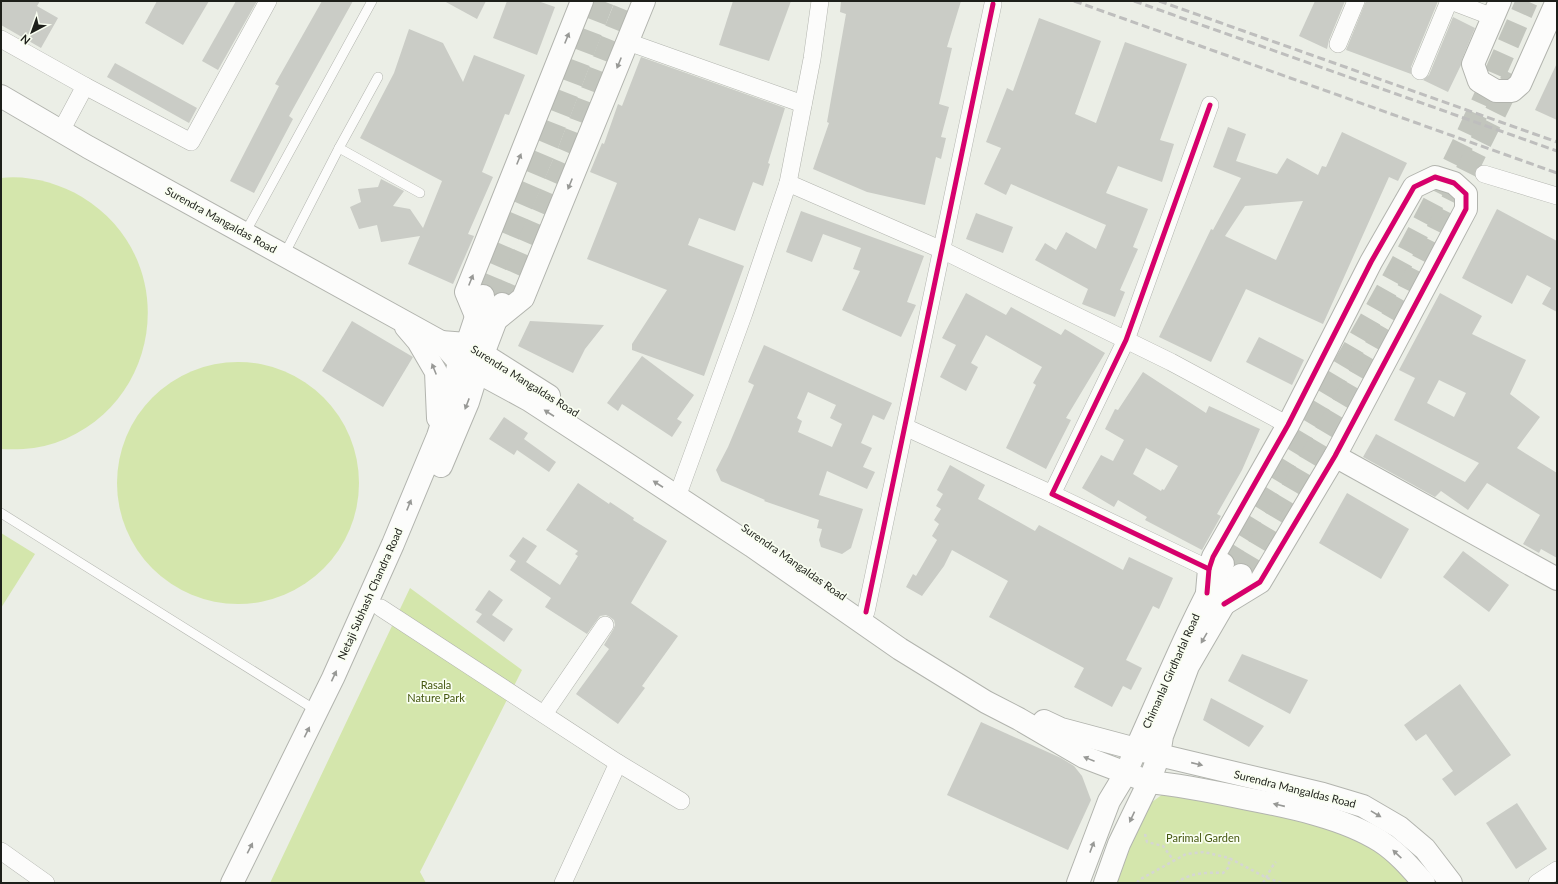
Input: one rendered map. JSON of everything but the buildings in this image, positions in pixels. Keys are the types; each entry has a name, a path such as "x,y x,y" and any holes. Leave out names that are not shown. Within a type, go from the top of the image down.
{"main road":[{"path":"476,316 466,292 582,1"},
{"path":"494,306 523,298 644,1"},
{"path":"1496,9 1473,64 1479,81 1496,91 1512,91 1520,84 1557,1"},
{"name":"Surendra Mangaldas Road","path":"1,96 284,255 604,431 752,546 900,649 986,702 1019,719 1084,757 1149,782 1169,784 1281,805 1357,828 1392,850 1408,864 1424,883"},
{"path":"1435,177 1454,183 1466,194 1466,209 1335,456 1260,582 1215,599 1216,566 1213,557 1288,425 1371,262 1414,187 1435,177"},
{"name":"Netaji Subhash Chandra Road","path":"249,883 347,685 407,550 465,409 476,316 494,306"},
{"name":"Netaji Subhash Chandra Road","path":"232,883 317,711 393,544 438,436 452,392 472,358 494,306"},
{"path":"397,316 418,341 436,372 438,436"},
{"path":"1335,456 1557,579"},
{"name":"Surendra Mangaldas Road","path":"680,490 866,612 930,656 1000,699 1061,729 1159,755 1323,794 1363,806 1399,828 1425,849 1451,883"},
{"path":"1215,599 1241,575"},
{"name":"Chimanlal Girdharlal Road","path":"1126,773 1136,749 1215,599"},
{"name":"Chimanlal Girdharlal Road","path":"1149,782 1159,755 1162,736 1215,599"},
{"path":"1078,883 1109,801 1126,773"},
{"path":"1105,883 1119,844 1149,782"}],"street":[{"path":"1,39 85,86 191,142 268,1"},
{"path":"680,490 788,183 820,1"},
{"path":"1338,44 1356,1"},
{"path":"1420,71 1450,1 1496,9"},
{"path":"866,612 993,4"},
{"path":"628,42 803,104"},
{"path":"61,130 85,86"},
{"path":"1052,494 1126,340 1210,105"},
{"path":"1484,174 1557,196"},
{"path":"788,183 942,250 1171,362 1288,425"},
{"path":"905,427 1216,566"},
{"path":"381,608 618,763 681,801"},
{"path":"544,714 605,625"},
{"path":"563,883 618,763"},
{"path":"1,851 46,883"},
{"path":"1537,883 1557,870"}],"lane":[{"path":"245,233 372,1"},
{"path":"284,255 339,148 378,77"},
{"path":"339,148 420,193"},
{"path":"1,513 317,711"}],"path":[{"path":"1136,807 1147,842 1163,846 1174,861"},
{"path":"1137,883 1139,880 1186,854 1204,852 1229,858 1267,878 1282,883"},
{"path":"1176,883 1204,872 1223,873 1229,867 1229,858"},
{"path":"1263,883 1267,878 1270,868 1276,862"}],"green space":[{"path":"12,177 43,181 73,192 82,197 114,224 135,256 146,292 147,329 138,365 119,397 92,424 55,443 28,449 1,449 1,178"},
{"path":"226,362 250,362 273,367 295,376 315,389 324,397 339,416 350,437 357,459 359,483 357,507 350,529 339,550 324,569 315,577 295,590 273,599 250,604 226,604 203,599 181,590 161,577 144,560 131,540 122,518 117,495 117,471 122,448 131,426 144,406 161,389 181,376 203,367"},
{"path":"1,533 35,554 1,608"},
{"name":"Rasala Nature Park","path":"410,588 522,670 420,872 426,883 270,883"},
{"name":"Parimal Garden","path":"1176,793 1374,837 1418,883 1113,883 1119,866 1152,802 1163,794"}],"tunnel":[{"path":"483,296 549,141 603,1"},
{"path":"502,304 569,150 627,1"},
{"path":"1223,564 1310,423 1366,327 1419,231 1487,92 1527,1"},
{"path":"1241,575 1407,291 1514,75"}],"railway":[{"path":"1074,1 1557,173"},
{"path":"1134,1 1557,151"},
{"path":"1159,1 1557,142"}],"cycle path":[{"path":"866,612 993,4"},
{"path":"1209,569 1052,494 1126,340 1210,105"},
{"path":"1207,593 1209,569 1213,557 1288,425 1371,262 1414,187 1435,177 1454,183 1466,194 1466,209 1335,456 1260,582 1224,604"}]}
